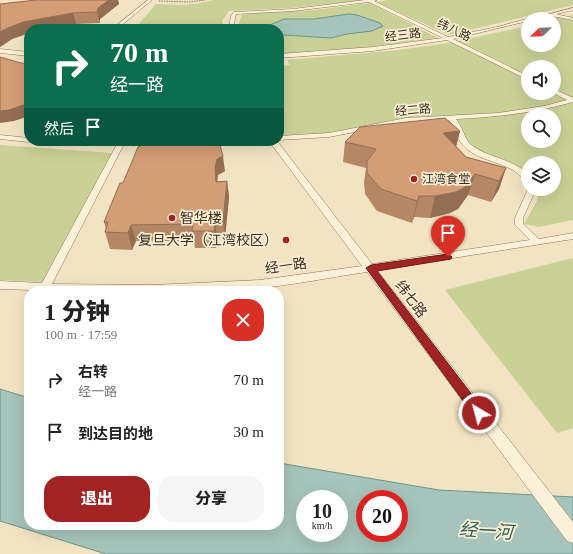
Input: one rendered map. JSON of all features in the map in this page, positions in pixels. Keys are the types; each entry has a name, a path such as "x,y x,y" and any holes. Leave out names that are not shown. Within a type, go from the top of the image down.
{"lane":[{"path":"232,24 234,13 293,10 372,0"},
{"name":"纬八路","path":"372,0 521,75"},
{"path":"120,24 149,1"},
{"path":"560,12 573,9"},
{"path":"561,16 573,19"},
{"name":"经三路","path":"284,56 390,48 448,39 521,22"},
{"path":"0,51 24,53"},
{"path":"561,94 573,100"},
{"name":"经二路","path":"284,138 329,134 406,120 498,115 544,108 573,100"},
{"path":"451,118 459,128 462,138 467,144 485,157 517,169 521,172"},
{"path":"0,138 24,140"},
{"path":"46,286 120,146"},
{"name":"纬七路","path":"277,146 573,536"},
{"path":"529,196 519,218 519,225 538,242"},
{"name":"经一路","path":"217,286 260,284 573,236"},
{"name":"经一路","path":"0,285 24,286"}],"path":[{"path":"149,1 190,2 206,0"}],"green space":[{"path":"213,0 366,0 290,8 229,11 222,21 223,24 139,24 156,4 177,5"},
{"path":"388,0 573,0 573,5 544,12 521,12 521,18 449,35 377,2"},
{"path":"370,3 438,38 362,48 284,54 284,24 239,24 242,14 315,10"},
{"path":"573,15 573,220 539,227 524,224 537,201 537,196 561,196 561,156 521,156 521,172 474,147 467,141 452,116 409,118 328,134 297,136 284,135 284,66 290,65 287,60 399,50 448,43 521,27 521,52 561,52 561,17"},
{"path":"0,145 112,153 44,282 0,280"},
{"path":"573,258 573,428 557,433 445,290"}],"water":[{"path":"349,14 357,15 380,23 383,26 372,31 347,34 331,38 284,35 284,24 272,24 284,19 314,19"},
{"path":"0,389 24,396 24,528 0,521"},
{"name":"经一河","path":"284,464 439,490 573,497 573,554 106,554 29,530 284,530"}],"building":[{"path":"36,0 109,0 98,8 97,12 73,13 23,22 0,32 0,4"},
{"path":"0,57 24,63 24,105 9,110 0,111"},
{"path":"445,118 460,131 443,133 466,157 506,168 499,181 475,174 464,188 456,192 435,196 419,196 417,201 381,189 367,173 367,161 376,149 345,142 360,127"},
{"name":"智华楼","path":"220,146 223,156 217,159 215,167 216,182 227,181 223,221 215,221 214,231 192,231 193,224 131,225 128,233 105,232 108,222 104,222 120,183 123,183 138,147"}],"place":[{"name":"江湾食堂","path":"414,179"},
{"name":"智华楼","path":"172,218"},
{"name":"复旦大学（江湾校区）","path":"286,240"}],"route":[{"path":"448,257 371,268 479,413"}]}
